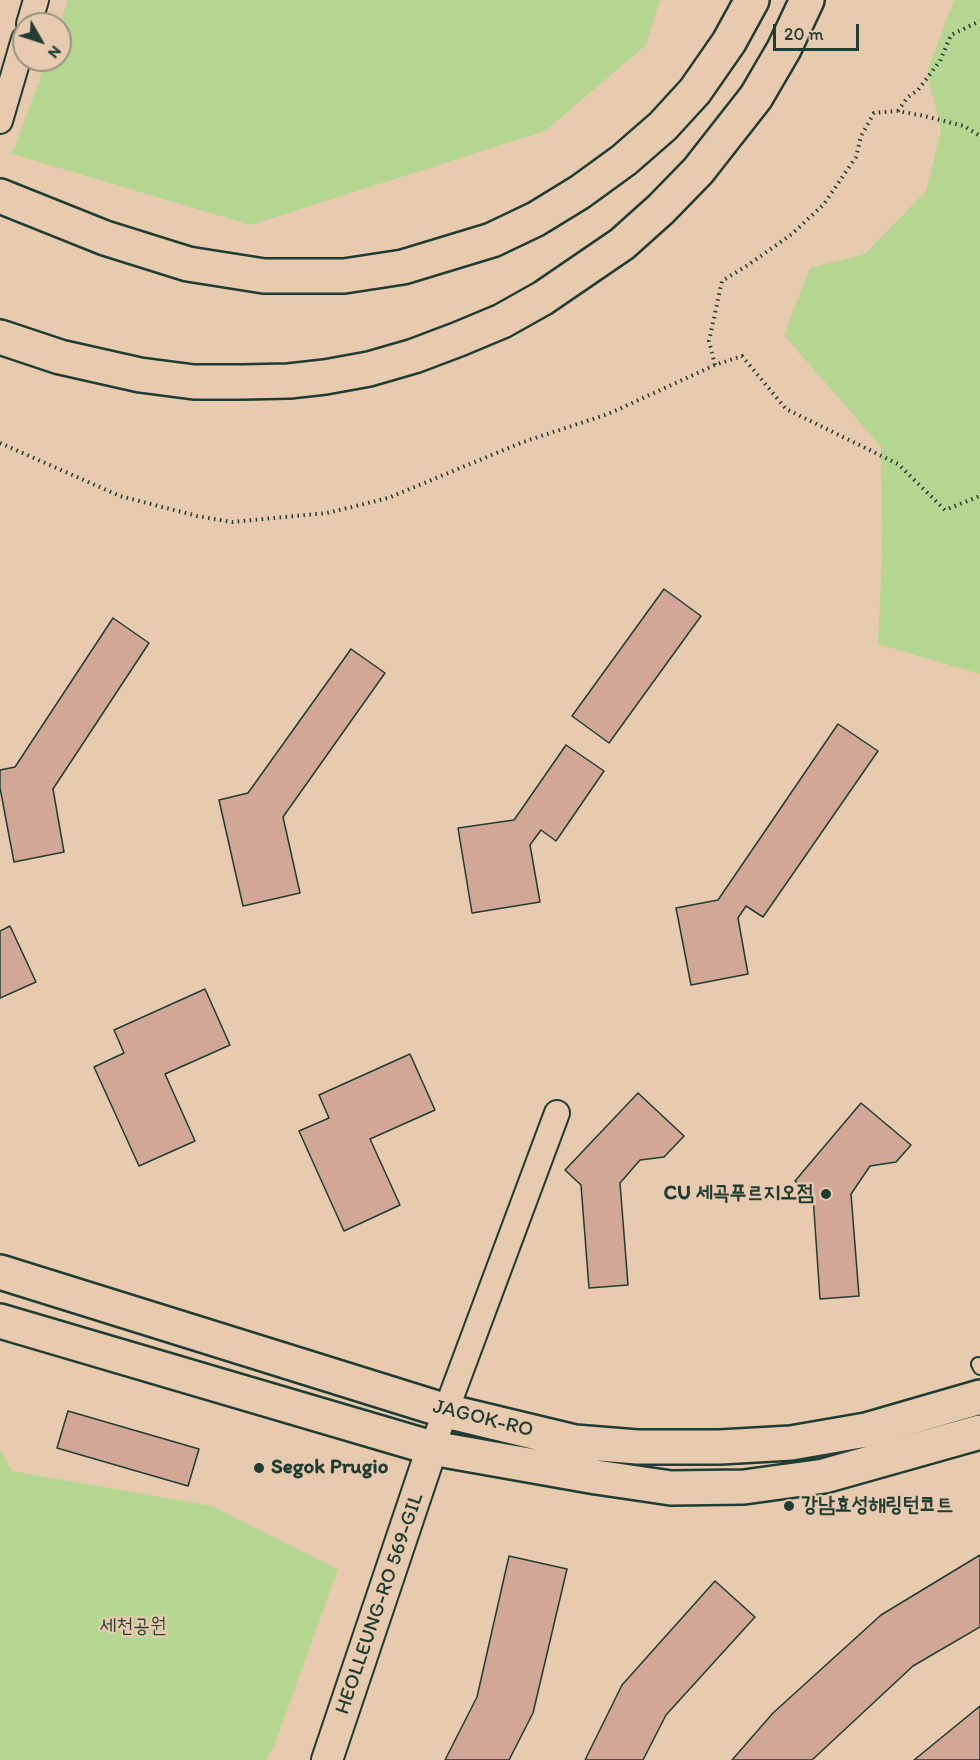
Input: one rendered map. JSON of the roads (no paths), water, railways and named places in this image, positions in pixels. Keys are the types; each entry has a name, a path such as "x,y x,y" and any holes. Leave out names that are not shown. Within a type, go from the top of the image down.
{"main road":[{"path":"4,198 105,238 188,264 264,276 344,276 403,267 446,256 492,240 536,219 580,192 624,160 663,126 695,91 729,42 752,0"},
{"path":"0,337 60,357 140,375 194,382 316,378 369,369 414,356 459,339 502,321 561,286 622,244 661,209 698,171 756,97 784,50 807,0"},
{"name":"JAGOK-RO","path":"0,1272 446,1411 575,1442 637,1447 720,1447 791,1443 866,1430 980,1397"},
{"name":"JAGOK-RO","path":"0,1321 432,1448 671,1488 744,1487 824,1476 980,1432"}],"street":[{"path":"0,121 14,72"},
{"path":"432,1448 557,1113"},
{"name":"HEOLLEUNG-RO 569-GIL","path":"327,1760 432,1448"}],"place":[{"name":"CU 세곡푸르지오점","path":"826,1194"},
{"name":"Segok Prugio","path":"259,1468"},
{"name":"강남효성해링턴코트","path":"789,1506"}],"park label":[{"name":"세천공원","path":"133,1627"}]}
